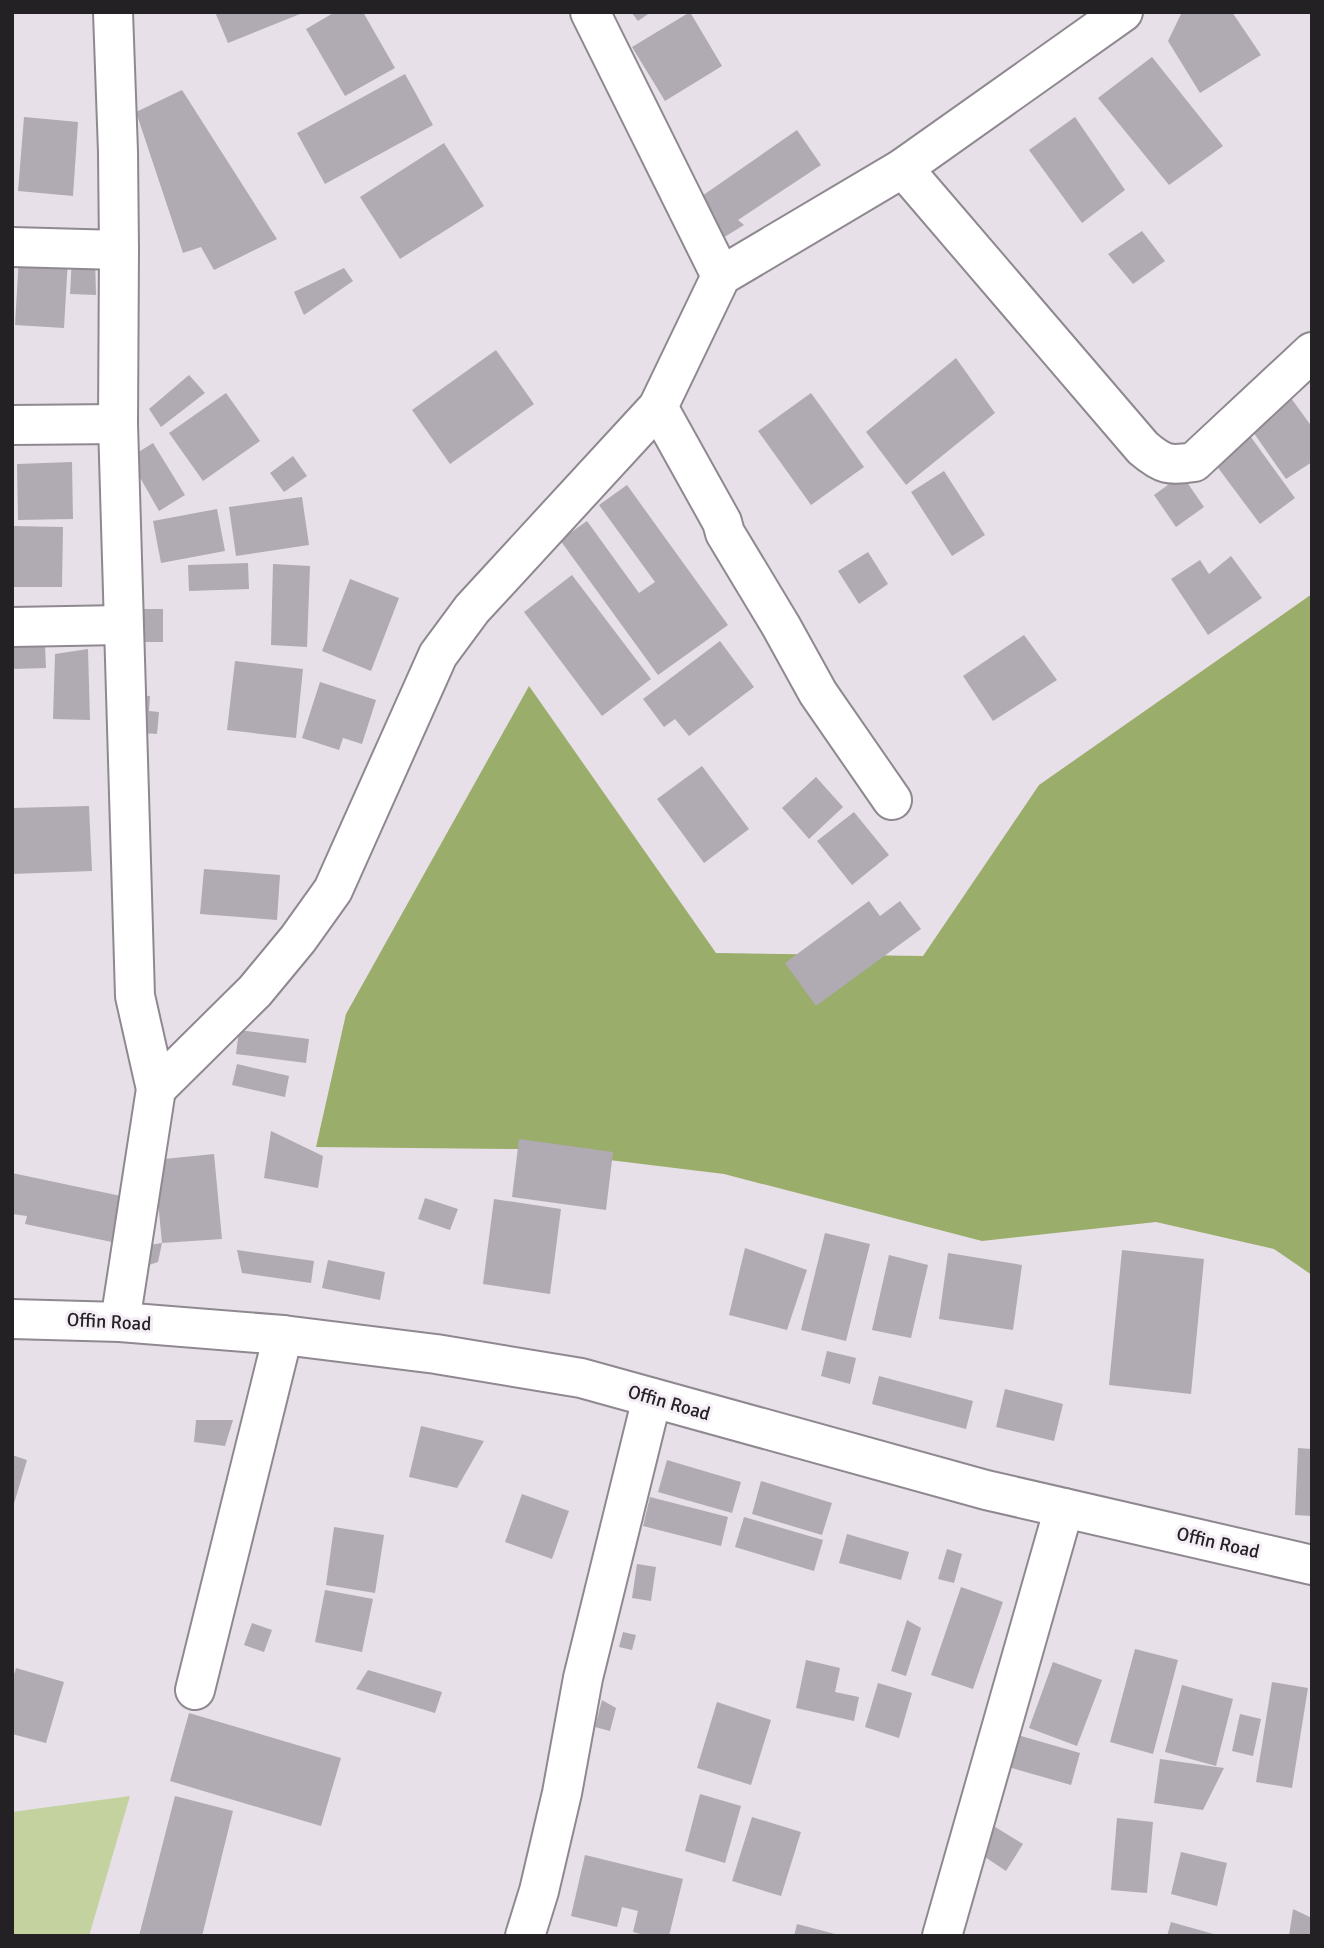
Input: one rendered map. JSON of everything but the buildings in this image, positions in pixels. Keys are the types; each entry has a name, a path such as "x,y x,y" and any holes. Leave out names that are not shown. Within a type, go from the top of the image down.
{"street":[{"path":"113,12 118,152 118,424 122,625 135,996 156,1089 120,1322"},
{"path":"590,12 721,276"},
{"path":"156,1089 255,991 298,939 333,890 438,655 472,609 658,407 721,276 903,167 1123,12"},
{"path":"903,167 1143,448 1160,462 1176,465 1194,462 1312,352"},
{"path":"12,247 119,250"},
{"path":"658,407 726,533 818,693 892,800"},
{"path":"12,425 118,424"},
{"path":"12,627 122,625"},
{"name":"Offin Road","path":"12,1319 120,1322 283,1335 436,1354 581,1378 986,1490 1312,1565"},
{"path":"195,1690 283,1335"},
{"path":"525,1936 539,1891 562,1793 583,1678 652,1398"},
{"path":"942,1936 1063,1508"}],"green space":[{"path":"1312,594 1312,1275 1274,1249 1156,1222 982,1241 724,1174 519,1149 316,1147 346,1014 529,686 716,953 923,956 1039,785"},
{"path":"130,1796 89,1936 12,1936 12,1812"}]}
